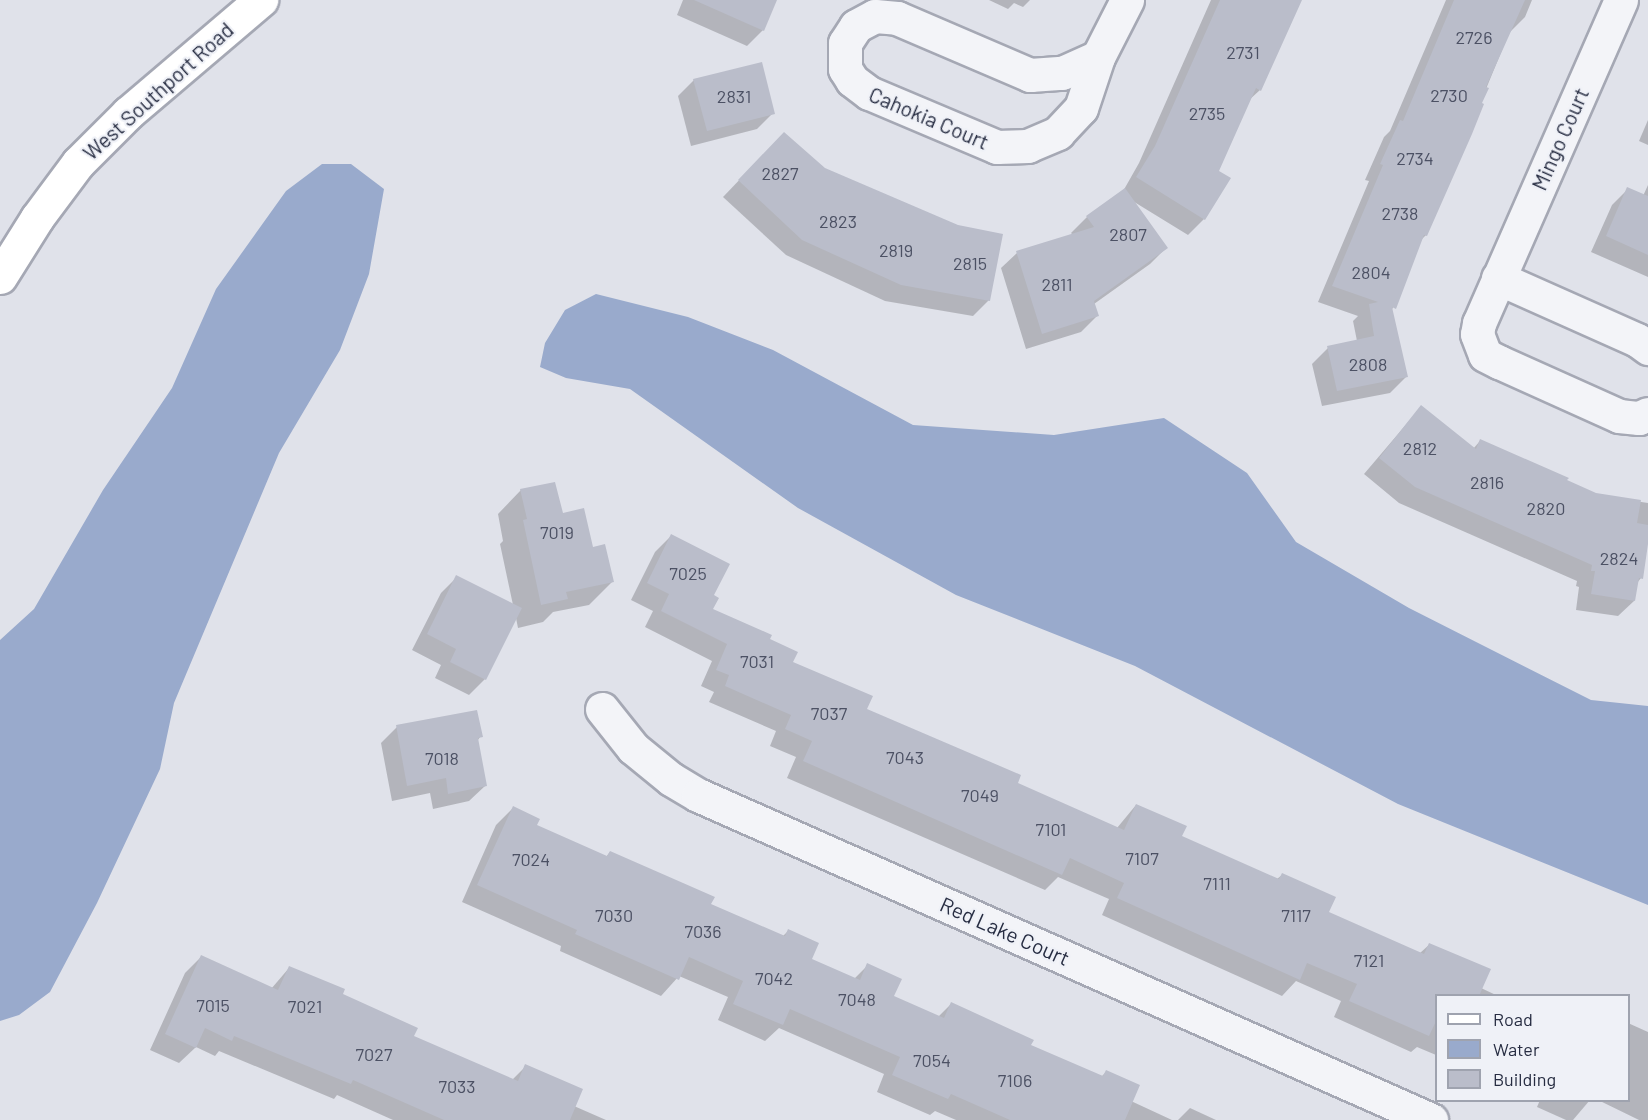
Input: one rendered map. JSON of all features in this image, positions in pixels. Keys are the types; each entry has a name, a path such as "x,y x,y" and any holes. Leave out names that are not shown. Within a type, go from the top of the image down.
{"main road":[{"name":"West Southport Road","path":"0,277 37,218 78,163 128,113 261,0"}],"street":[{"name":"Cahokia Court","path":"1098,57 1062,73 1030,75 889,16 875,16 856,26 845,43 844,63 852,80 861,89 981,142 1005,148 1028,146 1050,137 1073,119 1081,108 1098,57 1127,0"},
{"name":"Mingo Court","path":"1621,0 1498,278 1479,323 1477,334 1485,355 1619,416 1639,418 1648,414"},
{"path":"1498,278 1637,340 1648,348"},
{"name":"Red Lake Court","path":"602,709 633,748 671,779 698,795 1431,1120"}],"water":[{"path":"322,164 351,164 384,189 369,274 340,350 279,453 174,703 160,769 97,903 50,992 19,1015 0,1021 0,640 34,609 103,490 172,388 216,289 286,191"},
{"path":"596,294 688,317 773,350 913,425 1054,435 1164,418 1247,473 1296,542 1409,608 1591,700 1648,706 1648,905 1398,804 1135,666 956,595 798,508 630,389 566,378 540,367 545,343 565,310"}],"building":[{"path":"694,0 777,0 764,31"},
{"path":"1220,0 1302,0 1261,91 1256,88 1219,171 1231,178 1205,220 1136,177 1155,146"},
{"path":"1454,0 1525,0 1486,87 1489,88 1472,134 1427,236 1424,235 1396,309 1392,307 1408,377 1337,391 1327,346 1374,336 1369,304 1378,302 1332,286 1383,165 1380,164 1400,120 1403,121"},
{"path":"762,62 775,114 707,131 693,79"},
{"path":"784,132 825,168 958,225 1003,234 990,301 901,285 802,240 738,180"},
{"path":"1627,187 1648,196 1648,255 1606,236"},
{"path":"1125,188 1168,248 1094,301 1099,316 1042,334 1016,251 1094,227 1086,216"},
{"path":"1421,405 1476,449 1480,439 1569,478 1567,480 1596,493 1641,500 1637,523 1648,525 1648,544 1643,579 1639,578 1635,601 1591,594 1595,571 1591,571 1592,565 1415,487 1379,458"},
{"path":"555,482 563,513 584,508 593,547 605,544 614,582 566,592 568,599 541,605 523,520 527,519 520,489"},
{"path":"671,534 730,564 714,595 719,598 713,609 772,635 770,639 798,652 793,662 873,696 867,709 1021,775 1018,783 1124,830 1136,804 1187,826 1182,836 1279,879 1282,873 1336,897 1329,912 1424,954 1429,943 1491,969 1480,994 1435,994 1435,1023 1429,1036 1349,1001 1357,984 1307,963 1300,980 1117,898 1124,883 1070,858 1062,875 803,761 812,741 785,729 791,715 725,686 729,675 716,670 727,644 661,611 669,594 647,583"},
{"path":"456,575 522,608 486,680 450,662 456,649 427,634"},
{"path":"477,710 483,737 478,738 487,786 448,794 446,778 407,786 396,725"},
{"path":"513,806 540,819 537,825 607,856 610,851 715,897 711,904 785,936 788,929 819,943 812,959 860,980 867,963 902,979 894,996 944,1018 951,1002 1034,1040 1031,1045 1103,1076 1106,1070 1140,1085 1125,1120 1010,1120 951,1094 948,1099 892,1075 900,1057 790,1009 783,1025 733,1004 743,981 689,957 679,980 575,934 577,930 477,885"},
{"path":"201,955 278,990 289,966 345,989 343,994 418,1028 414,1036 518,1081 525,1064 583,1089 570,1120 444,1120 353,1080 351,1084 234,1036 232,1041 205,1028 196,1048 165,1034"}]}
